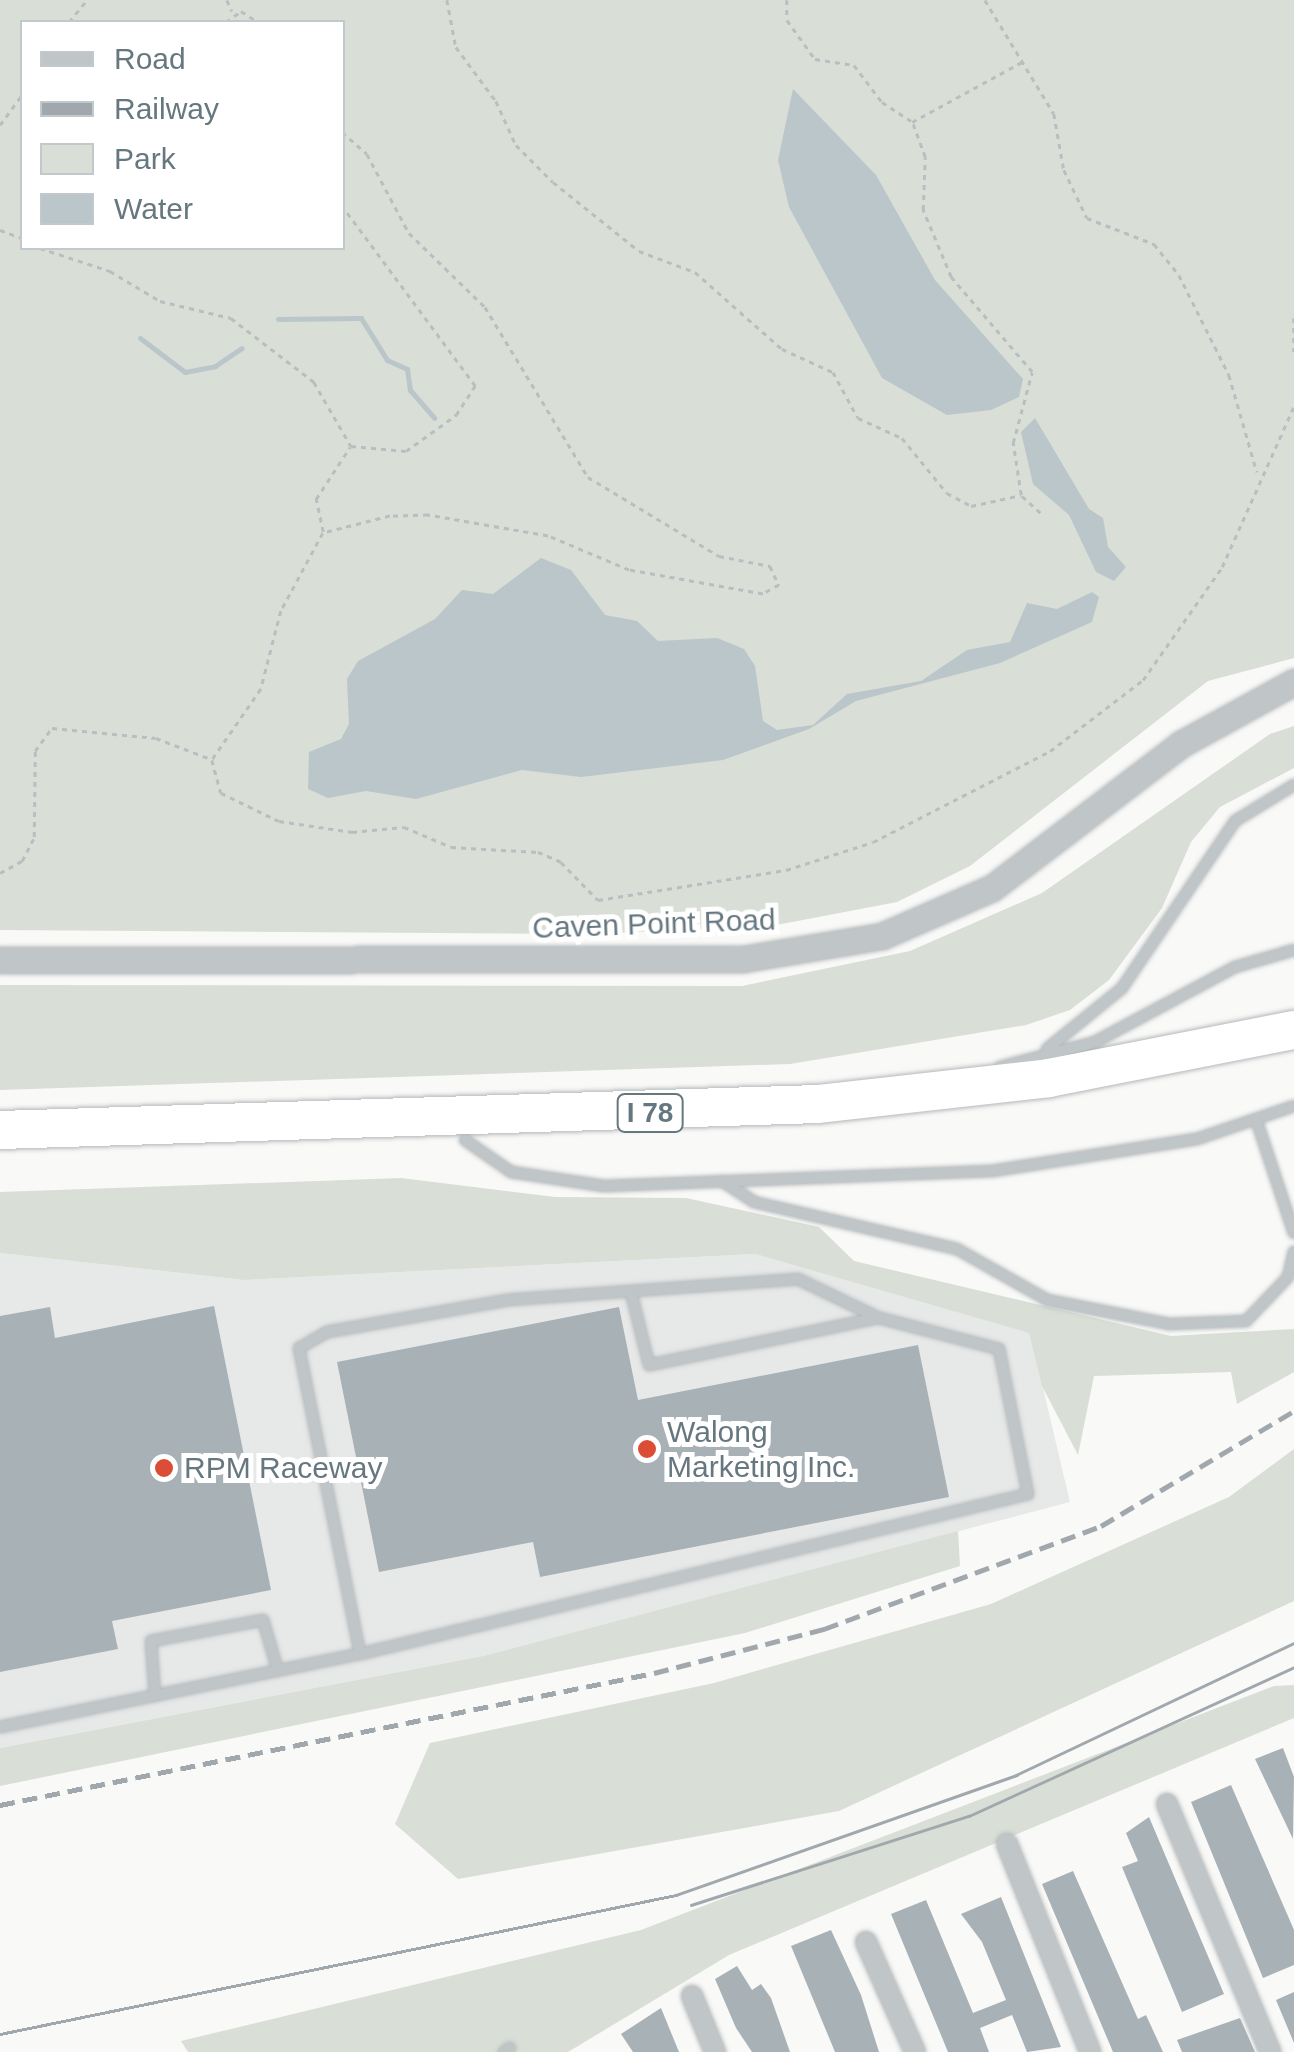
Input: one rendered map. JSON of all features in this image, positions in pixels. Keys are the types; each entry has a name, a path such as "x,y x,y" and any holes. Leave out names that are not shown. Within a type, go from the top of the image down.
{"highway":[{"name":"I 78","path":"0,1130 700,1112 895,1098 1087,1072 1294,1030"},
{"name":"I 78","path":"0,1154 890,1122 1080,1097 1294,1055"}],"street":[{"name":"Caven Point Road","path":"0,960 724,960 882,936 992,888 1181,744 1294,682"},
{"path":"1167,1804 1270,2052"},
{"path":"1007,1844 1090,2052"},
{"path":"866,1942 915,2052"},
{"path":"692,1996 715,2052"}],"lane":[{"path":"1035,1056 1122,988 1235,821 1294,785"},
{"path":"895,1098 1094,1042 1235,968 1294,950"},
{"path":"466,1140 511,1172 551,1181 722,1181 1076,1162 1256,1119 1294,1106"},
{"path":"1256,1119 1294,1233"},
{"path":"722,1181 754,1202 957,1249 1048,1300 1130,1319 1246,1321 1288,1277 1294,1252"},
{"path":"0,1727 360,1654 1028,1494 999,1349 878,1318 798,1278 412,1316 327,1332 298,1348 360,1654"},
{"path":"631,1292 649,1364 878,1318"},
{"path":"155,1696 150,1640 263,1620 278,1671"}],"path":[{"path":"71,20 87,0"},
{"path":"227,0 232,12"},
{"path":"448,0 456,47 496,101 516,145 553,182 640,252 695,272 782,349 832,372 858,418 902,438 960,503 981,507 1021,495"},
{"path":"788,0 787,20 814,59 854,65 882,102 912,122 925,156 922,210 952,277 1030,363 1032,384 1013,443 1021,495 1041,512"},
{"path":"985,0 1054,114 1064,170 1086,218 1154,244 1179,275 1230,375 1258,473"},
{"path":"227,20 232,12"},
{"path":"232,12 249,12 256,20"},
{"path":"912,122 1022,62"},
{"path":"0,125 20,98"},
{"path":"323,533 428,515 548,536 629,570 763,594 779,585 770,566 719,556 588,476 486,307 408,234 366,154 345,135"},
{"path":"345,210 475,386 456,415 406,451 351,446"},
{"path":"46,250 110,272 160,301 231,318 314,382 351,446"},
{"path":"1294,318 1294,352"},
{"path":"351,446 316,499 323,533 282,612 261,689 212,760 221,793 279,821 352,832 404,827 467,850 538,852 561,862 598,900 786,870 873,842 1050,751 1123,698 1222,567 1258,473 1294,406"},
{"path":"0,873 22,861 34,838 32,772 42,736 52,728 140,734 212,760"}],"shaded area":[{"path":"0,1253 244,1280 755,1254 1030,1333 1070,1502 483,1656 0,1748"}],"green space":[{"path":"0,0 1294,0 1294,658 1208,681 970,866 897,902 771,926 595,934 0,930"},
{"path":"1294,726 1294,768 1220,807 1191,842 1162,908 1109,980 1070,1010 1026,1025 790,1064 0,1090 0,985 742,986 910,951 1042,893 1270,734"},
{"path":"401,1178 555,1197 686,1198 819,1227 854,1261 1171,1336 1294,1329 1294,1372 1237,1404 1231,1372 1094,1376 1078,1455 1042,1386 1029,1333 755,1254 244,1280 0,1253 0,1192"},
{"path":"1294,1449 1294,1601 839,1811 458,1879 395,1824 430,1743 714,1683 991,1604 1229,1497"},
{"path":"958,1531 960,1566 745,1633 0,1786 0,1748 483,1656"},
{"path":"1294,1685 1294,1718 729,1955 568,2052 188,2052 181,2041 641,1930 1274,1686"}],"water":[{"path":"793,89 876,175 935,280 1023,379 1019,397 991,410 947,415 882,378 789,207 778,160"},
{"path":"1035,418 1089,509 1103,518 1108,547 1126,567 1114,581 1096,572 1069,515 1033,484 1021,432"},
{"path":"541,558 571,570 605,615 637,621 658,641 717,638 744,649 755,666 763,721 777,730 813,725 847,694 921,681 967,650 1010,642 1027,603 1057,609 1092,592 1099,597 1092,622 1000,663 856,701 809,729 723,760 581,777 522,770 416,799 366,791 328,798 308,789 309,752 341,739 349,724 347,679 358,661 435,619 462,590 493,594"}],"building":[{"name":"RPM Raceway","path":"214,1306 271,1590 112,1621 118,1649 0,1672 0,1316 50,1307 55,1338"},
{"name":"Walong Marketing Inc.","path":"619,1307 638,1400 918,1345 949,1497 540,1577 533,1542 379,1572 337,1362"},
{"path":"1283,1748 1294,1777 1293,1839 1255,1759"},
{"path":"1231,1785 1294,1930 1294,1965 1263,1978 1191,1802"},
{"path":"1149,1817 1224,1994 1182,2012 1122,1867 1138,1861 1126,1833"},
{"path":"1073,1871 1138,2019 1146,2015 1163,2052 1113,2052 1042,1884"},
{"path":"1001,1897 1061,2047 1027,2052 1012,2015 980,2028 989,2052 948,2052 891,1914 926,1900 973,2013 1006,2000 982,1942 961,1914"},
{"path":"831,1930 861,1995 879,2052 835,2052 791,1946"},
{"path":"737,1966 752,1990 761,1984 771,1998 790,2052 752,2052 736,2028 715,1979"},
{"path":"1294,1992 1294,2043 1276,2000"},
{"path":"661,2008 679,2052 633,2052 621,2034"},
{"path":"1240,2018 1255,2052 1182,2052 1177,2040"}],"waterway":[{"path":"278,319 361,318 387,360 407,369 410,390 434,418"},
{"path":"140,338 185,372 215,366 242,348"}],"tram line":[{"path":"0,2034 676,1895 1016,1775 1294,1643"},
{"path":"691,1905 969,1816 1294,1667"}],"railway":[{"path":"0,1805 654,1673 824,1629 1101,1526 1294,1411"}],"place":[{"name":"Walong Marketing Inc.","path":"647,1449"},
{"name":"RPM Raceway","path":"164,1468"}]}
